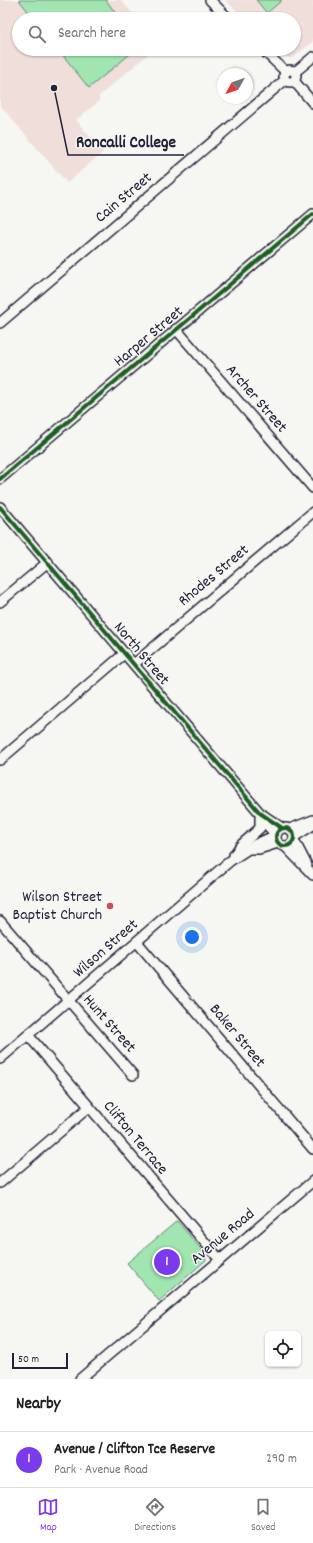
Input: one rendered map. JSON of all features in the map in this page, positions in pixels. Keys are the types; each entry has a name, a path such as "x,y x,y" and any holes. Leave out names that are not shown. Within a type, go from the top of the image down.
{"street":[{"path":"210,0 223,12"},
{"path":"269,56 290,76 313,104"},
{"name":"Cain Street","path":"0,322 313,57"},
{"name":"Harper Street","path":"0,479 313,214"},
{"name":"Archer Street","path":"176,329 313,488"},
{"name":"North Street","path":"0,506 262,814 284,837 312,875"},
{"name":"Rhodes Street","path":"134,664 313,512"},
{"path":"0,602 48,562"},
{"path":"0,760 125,653"},
{"name":"Wilson Street","path":"230,861 241,845 260,828 262,814"},
{"path":"284,837 313,820"},
{"path":"284,837 313,824"},
{"name":"Wilson Street","path":"0,1058 230,861 250,849 259,849 284,837"},
{"name":"Hunt Street","path":"0,921 133,1075"},
{"name":"Baker Street","path":"137,942 313,1149"},
{"name":"Clifton Terrace","path":"28,1035 220,1260"},
{"path":"0,1183 89,1107"},
{"name":"Avenue Road","path":"80,1379 313,1181"}],"shaded area":[{"path":"0,0 121,0 131,12 12,12 12,56 146,56 99,96 99,101 76,120 103,152 67,183 0,105"},
{"path":"225,0 313,0 313,41 301,51 301,12 238,12"},
{"path":"287,56 295,56 293,58 289,58"}],"green space":[{"path":"19,0 106,0 115,12 28,12"},
{"path":"256,0 282,0 268,12 266,12"},
{"path":"64,56 128,56 89,88"},
{"path":"177,1221 206,1255 206,1260 159,1301 127,1263"}],"cycle path":[{"path":"0,479 313,214"},
{"path":"0,507 260,813 282,828"},
{"path":"281,828 289,828 294,833 294,837 292,844 289,846 281,846 276,841 276,833 281,828"}],"place":[{"name":"Roncalli College","path":"54,88"},
{"name":"Wilson Street Baptist Church","path":"110,906"},
{"name":"Avenue / Clifton Tce Reserve","path":"167,1262"}]}
